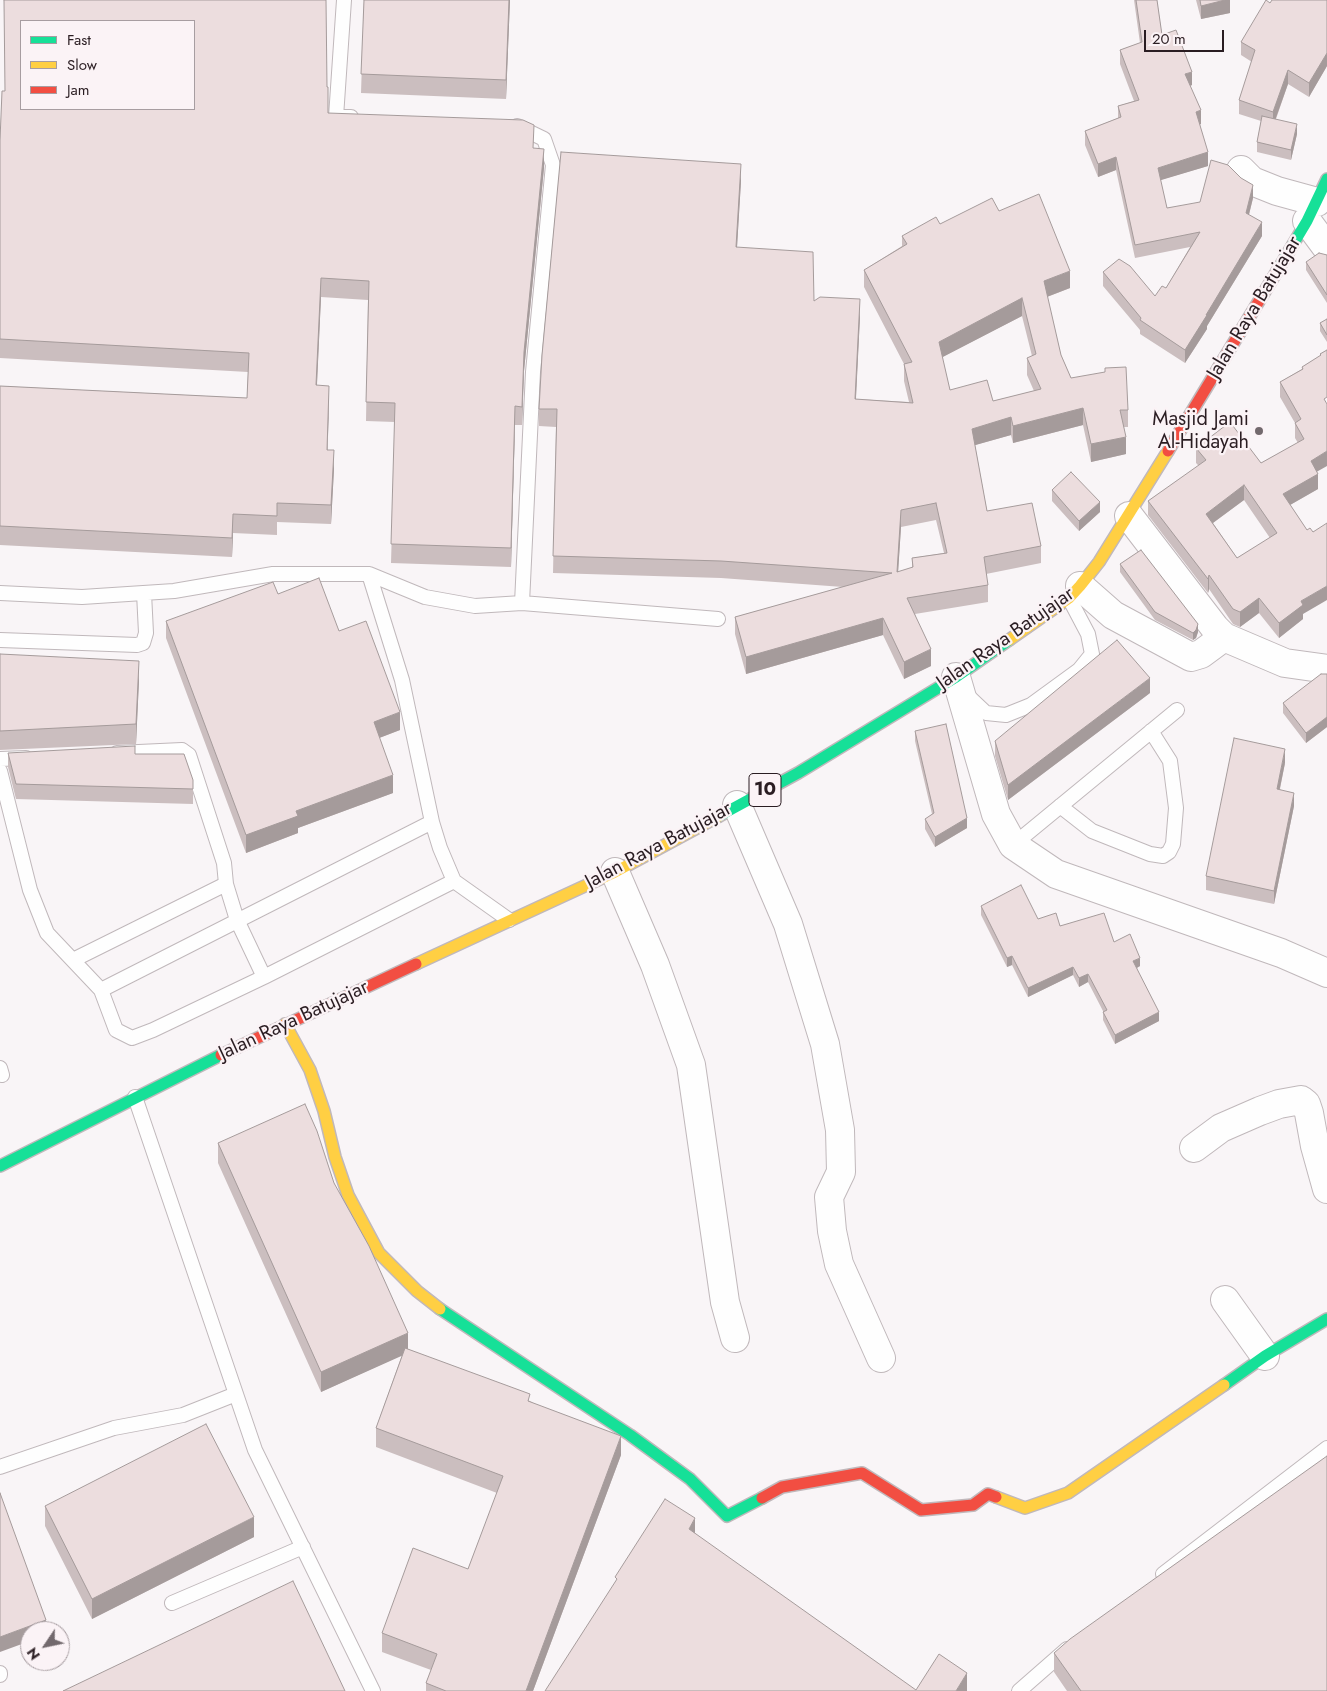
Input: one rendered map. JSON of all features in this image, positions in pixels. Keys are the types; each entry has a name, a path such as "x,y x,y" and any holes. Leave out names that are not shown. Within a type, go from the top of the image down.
{"main road":[{"name":"Jalan Raya Batujajar","path":"0,1166 135,1097 285,1024 615,872 798,773 957,682 1074,592 1099,562 1129,516 1317,201"},
{"path":"285,1024 310,1070 348,1195 379,1253 417,1291 446,1314 630,1435 690,1479 727,1516 782,1486 862,1473 921,1510 973,1505 988,1494 1025,1508 1068,1493 1265,1356 1327,1319"}],"street":[{"path":"1241,170 1252,182 1277,191 1317,201 1327,248"},
{"path":"1129,516 1215,628 1224,637 1285,663 1327,669"},
{"path":"1074,592 1191,657 1201,654 1224,637"},
{"path":"957,682 996,814 1013,845 1056,874 1280,953 1327,973"},
{"path":"737,805 788,924 825,1044 840,1130 841,1172 829,1197 832,1231 839,1264 881,1358"},
{"path":"615,872 655,965 691,1065 725,1302 734,1338"},
{"path":"1194,1148 1221,1128 1266,1108 1301,1100 1306,1104 1309,1113 1315,1146 1327,1189"},
{"path":"1225,1300 1265,1356"}],"lane":[{"path":"344,0 336,116 365,118"},
{"path":"508,126 518,126 544,139 553,164 533,372 522,603"},
{"path":"0,593 82,598 174,591 272,574 369,574 425,597 475,606 522,603 718,619"},
{"path":"369,574 402,680 432,822 440,848 454,881 510,920"},
{"path":"957,682 986,713 1006,715 1031,705 1079,670 1092,654 1088,634 1074,592"},
{"path":"0,640 137,645 144,643 146,633 144,593"},
{"path":"1013,845 1177,710"},
{"path":"1060,806 1092,831 1150,854 1163,856 1169,852 1173,844 1176,808 1170,761 1152,731"},
{"path":"105,754 182,750 189,755 224,863 226,884 238,920 264,977"},
{"path":"0,759 38,758"},
{"path":"0,771 30,890 47,933 101,990 116,1030 132,1038 153,1030 264,977 454,881"},
{"path":"101,990 432,822"},
{"path":"73,960 226,884"},
{"path":"135,1097 255,1450 373,1691"},
{"path":"0,1467 114,1428 182,1415 236,1394"},
{"path":"1150,1584 1327,1448"},
{"path":"172,1603 303,1547"},
{"path":"1019,1691 1074,1643"}],"building":[{"path":"4,0 326,0 328,113 523,120 534,125 533,148 544,149 524,352 522,407 515,406 511,548 391,544 395,403 366,402 369,281 321,278 316,385 329,386 327,450 334,450 331,505 277,503 277,516 233,514 232,538 0,526 0,386 247,398 249,353 0,339 0,140 2,91 5,91"},
{"path":"364,0 509,0 506,80 361,74"},
{"path":"1136,0 1157,0 1162,35 1176,30 1192,72 1185,74 1201,110 1196,112 1208,152 1158,168 1167,208 1200,202 1211,160 1228,165 1241,178 1253,185 1246,213 1262,222 1185,350 1140,320 1141,318 1103,272 1119,259 1130,266 1155,296 1162,286 1166,288 1200,232 1135,245 1116,157 1098,164 1085,131 1121,117 1118,106 1139,100 1120,50 1142,42"},
{"path":"1200,0 1225,0 1201,6"},
{"path":"1266,0 1270,3 1272,0 1327,0 1327,53 1309,83 1288,70 1273,112 1239,100 1255,50 1241,42"},
{"path":"1262,116 1297,124 1291,150 1257,142"},
{"path":"561,152 741,164 736,247 813,252 814,301 820,297 860,299 855,399 913,403 904,364 912,362 864,270 907,244 902,236 936,217 940,224 992,198 999,211 1039,194 1070,271 1044,281 1061,355 1071,378 1105,372 1105,368 1126,367 1128,410 1120,410 1126,437 1091,444 1083,408 1013,426 1011,417 972,429 987,511 1032,503 1041,546 984,557 988,585 907,598 931,649 904,662 883,618 746,657 735,617 892,573 721,561 553,556 557,409 539,409 542,355","holes":["1022,298 1036,354 1027,358 1041,389 993,401 987,380 950,390 939,342","936,503 947,553 912,558 913,567 897,572 901,510"]},
{"path":"1319,253 1327,255 1327,295 1306,262"},
{"path":"1327,319 1327,335 1320,323"},
{"path":"1327,350 1327,397 1324,399 1327,404 1327,451 1311,461 1318,474 1283,494 1307,530 1310,528 1313,532 1327,523 1327,586 1301,601 1303,605 1279,623 1259,598 1240,612 1233,609 1209,575 1208,579 1148,501 1206,460 1196,448 1230,422 1261,463 1304,439 1295,423 1301,419 1280,382 1303,369 1302,367","holes":["1244,485 1277,533 1237,558 1206,514"]},
{"path":"1071,472 1100,502 1079,521 1052,490"},
{"path":"1141,550 1198,624 1193,633 1155,612 1120,564"},
{"path":"319,578 339,631 366,621 400,712 374,722 393,775 296,811 298,816 246,835 166,621 273,582 278,594"},
{"path":"1117,640 1150,678 1008,785 995,741"},
{"path":"0,654 139,661 136,724 0,731"},
{"path":"1321,674 1327,674 1327,717 1306,733 1283,703"},
{"path":"946,724 967,818 935,837 925,819 934,813 915,731"},
{"path":"1234,738 1285,749 1277,789 1294,793 1274,891 1206,876"},
{"path":"135,746 135,754 184,754 193,780 193,789 16,784 8,753"},
{"path":"1021,885 1038,919 1056,913 1060,926 1104,913 1114,942 1130,934 1140,958 1133,961 1159,1012 1115,1035 1103,1012 1107,1010 1088,974 1079,978 1073,967 1028,988 1012,956 1007,958 981,906"},
{"path":"305,1104 317,1131 334,1183 369,1246 408,1333 321,1372 218,1143"},
{"path":"405,1348 530,1394 528,1401 621,1436 526,1691 446,1691 426,1683 437,1654 382,1633 413,1548 468,1569 503,1476 376,1428"},
{"path":"206,1424 254,1517 92,1599 45,1506"},
{"path":"1327,1456 1327,1691 1081,1691 1054,1653 1070,1639"},
{"path":"0,1493 46,1620 20,1621 20,1630 0,1637"},
{"path":"665,1499 695,1518 689,1529 916,1690 939,1654 967,1673 956,1691 545,1691 617,1579 615,1577"},
{"path":"293,1581 345,1691 63,1691"}],"traffic: fast":[{"path":"1279,268 1307,221 1327,179"},
{"path":"719,816 798,773 956,677 1009,640"},
{"path":"0,1166 221,1055"},
{"path":"440,1309 630,1435 690,1479 727,1516 762,1498"},
{"path":"1224,1385 1265,1356 1327,1319"}],"traffic: slow":[{"path":"1009,640 1069,598 1080,586 1099,562 1168,451"},
{"path":"416,964 615,872 719,816"},
{"path":"285,1024 310,1070 348,1195 379,1253 417,1291 440,1309"},
{"path":"996,1497 1025,1508 1068,1493 1224,1385"}],"traffic: jam":[{"path":"1168,451 1279,268"},
{"path":"221,1055 416,964"},
{"path":"762,1498 782,1487 862,1473 921,1510 973,1505 988,1494 996,1497"}],"place":[{"name":"Masjid Jami Al-Hidayah","path":"1259,431"}]}
